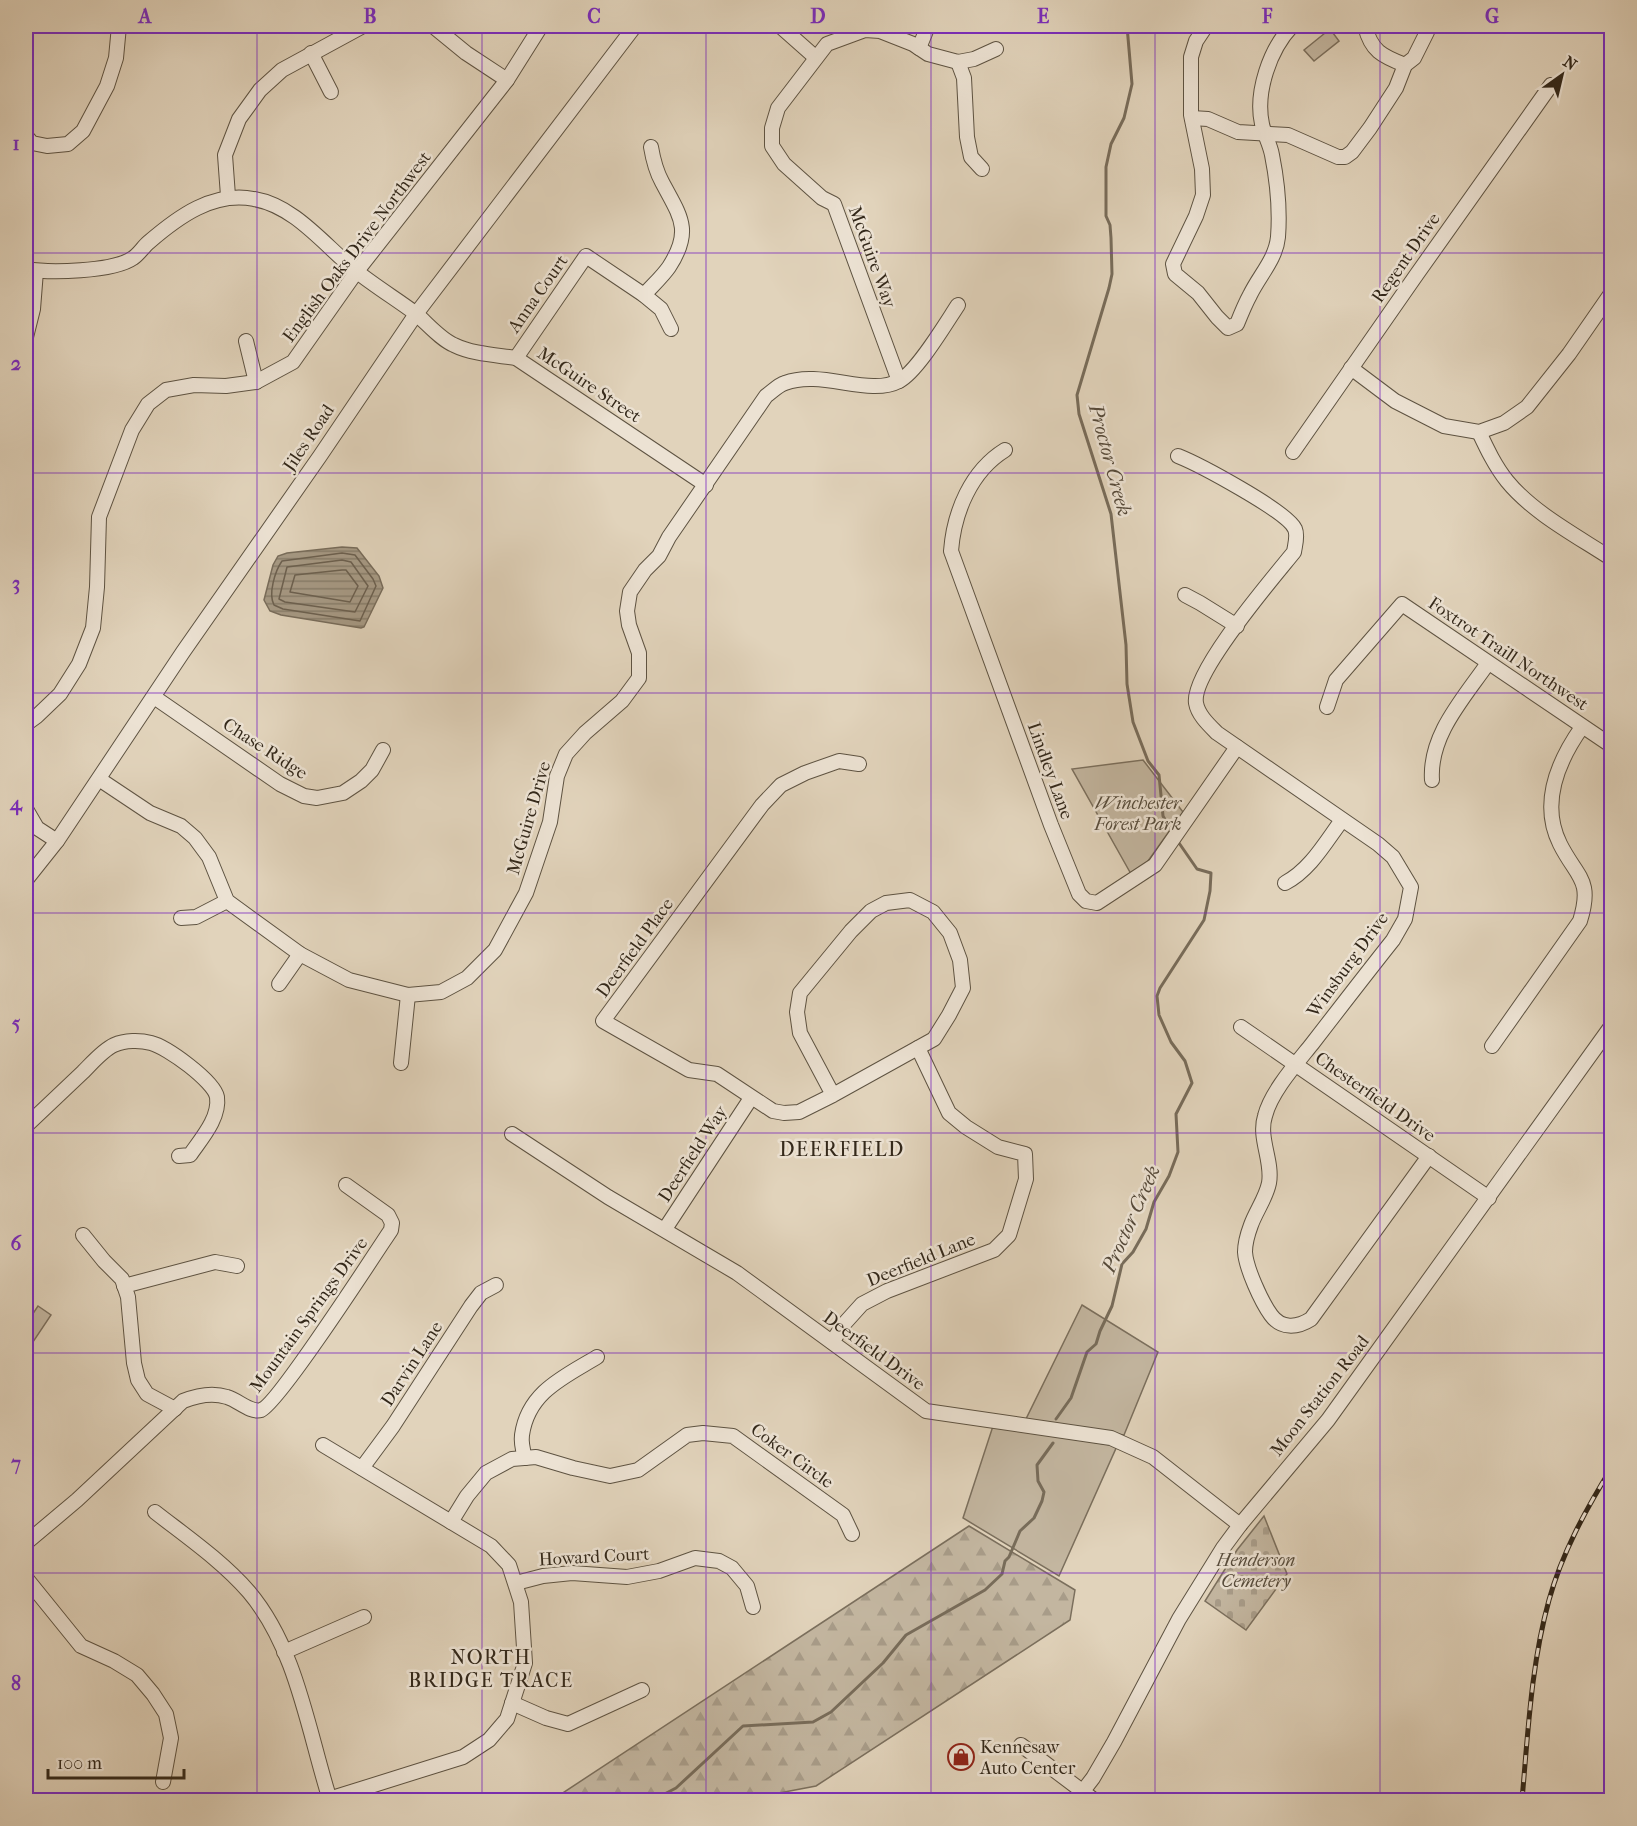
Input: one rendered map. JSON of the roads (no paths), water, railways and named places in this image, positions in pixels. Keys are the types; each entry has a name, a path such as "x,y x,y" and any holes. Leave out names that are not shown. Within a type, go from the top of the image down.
{"street":[{"path":"26,136 32,143 47,146 68,144 83,131 107,86 116,58 119,26"},
{"path":"26,337 33,309 31,270 88,270 131,259 178,218 228,196 225,155 239,119 260,90 282,70 363,26"},
{"path":"433,26 466,53 507,80"},
{"name":"English Oaks Drive Northwest","path":"26,724 60,694 79,664 93,628 99,517 132,430 148,404 166,390 194,385 226,386 256,382 292,362 357,271 507,80 541,26"},
{"name":"Jiles Road","path":"26,880 57,841 416,314 635,26"},
{"path":"780,26 814,57"},
{"path":"919,48 928,26"},
{"path":"1206,26 1196,40 1191,57 1192,118 1202,169 1203,195 1196,216 1173,264 1175,274 1198,293 1228,328 1237,324 1250,294 1267,269 1278,239 1277,191 1272,154 1262,123 1261,107 1264,81 1275,49 1292,26"},
{"path":"1365,26 1368,38 1378,52 1405,65"},
{"path":"1192,118 1208,119 1238,132 1288,135 1338,157 1345,157 1352,152 1370,128 1396,88 1405,65 1414,58 1428,26"},
{"name":"McGuire Way","path":"898,381 834,204 822,198 784,164 772,146 772,128 778,108 814,57 827,44 865,30 880,31 928,54 958,62"},
{"path":"982,170 971,157 967,137 964,78 958,62 974,59 996,49"},
{"path":"311,53 331,92"},
{"name":"Regent Drive","path":"1293,452 1551,86"},
{"path":"644,295 669,267 683,233 683,225 673,201 654,165 651,147"},
{"name":"McGuire Street","path":"228,196 253,198 275,204 453,345 516,358 706,485"},
{"name":"Anna Court","path":"516,358 586,256 661,309 671,329"},
{"path":"1351,368 1395,401 1444,426 1479,432 1504,423 1527,407 1569,354 1611,292"},
{"path":"898,381 912,370 958,305"},
{"path":"246,341 256,382"},
{"name":"McGuire Drive","path":"227,900 300,954 349,980 408,995 441,992 468,978 495,950 526,893 550,822 557,776 567,754 585,733 622,701 639,678 639,653 629,625 627,611 630,592 645,570 659,556 669,537 766,396 784,383 810,378 868,386 898,381"},
{"path":"1479,432 1501,472 1517,492 1533,506 1611,559"},
{"name":"Lindley Lane","path":"1005,450 990,459 975,478 960,509 952,536 951,551 1051,825 1079,894 1086,901 1097,903 1155,865 1237,747"},
{"name":"Winsburg Drive","path":"1178,456 1194,462 1267,506 1288,520 1296,530 1294,552 1212,660 1199,684 1196,703 1204,720 1217,733 1393,857 1411,887 1405,919 1393,940 1296,1064 1268,1106 1264,1117 1263,1133 1270,1174 1268,1186 1251,1223 1245,1253 1266,1307 1274,1319 1290,1326 1303,1324 1317,1312 1429,1156"},
{"path":"1185,595 1237,626"},
{"name":"Foxtrot Traill Northwest","path":"1327,707 1336,680 1402,604 1611,746"},
{"path":"1432,780 1434,749 1441,733 1488,663"},
{"name":"Chase Ridge","path":"154,697 280,784 304,796 317,798 343,793 362,781 372,770 383,750"},
{"path":"1492,1046 1580,921 1587,900 1581,877 1559,844 1551,817 1552,794 1557,770 1582,727"},
{"name":"Deerfield Place","path":"834,1095 800,1033 797,1012 800,993 851,931 871,911 886,903 909,900 933,912 950,933 960,960 963,988 934,1039 834,1095 800,1112 773,1111 717,1074 689,1070 603,1021 762,805 781,785 839,761 859,764"},
{"path":"99,779 150,813 181,826 195,838 209,857 227,900 196,916 181,918"},
{"path":"26,809 37,828 57,841"},
{"path":"1285,883 1297,877 1306,868 1342,820"},
{"path":"279,984 300,954"},
{"path":"401,1063 408,995"},
{"name":"Moon Station Road","path":"1084,1798 1192,1597 1240,1525 1328,1420 1611,1025"},
{"name":"Chesterfield Drive","path":"1241,1027 1489,1198"},
{"path":"26,1126 114,1045 133,1041 153,1043 183,1061 211,1084 217,1097 216,1112 206,1132 190,1155 179,1156"},
{"name":"Deerfield Lane","path":"832,1342 862,1304 887,1291 993,1250 1009,1235 1023,1190 1026,1179 1025,1154 998,1148 949,1113 918,1048"},
{"name":"Deerfield Way","path":"665,1229 751,1098"},
{"name":"Deerfield Drive","path":"512,1134 608,1197 737,1273 926,1411 1103,1435 1144,1452 1240,1525"},
{"name":"Mountain Springs Drive","path":"26,1543 77,1500 183,1401 201,1394 227,1396 254,1410 261,1410 269,1405 291,1377 391,1230 392,1223 388,1215 346,1185"},
{"path":"83,1235 122,1280 128,1297 134,1363 138,1380 147,1394 174,1409"},
{"path":"124,1287 215,1262 237,1266"},
{"name":"Darvin Lane","path":"362,1468 393,1426 471,1306 481,1293 496,1285"},
{"path":"525,1458 521,1436 530,1407 548,1387 597,1357"},
{"name":"Coker Circle","path":"451,1522 467,1496 486,1473 512,1459 537,1458 610,1476 638,1470 687,1436 703,1433 732,1436 843,1515 852,1534"},
{"path":"154,1512 222,1565 249,1592 267,1617 284,1652 309,1725 329,1800 463,1757 489,1740 507,1719 525,1663 521,1602 509,1565 491,1546 323,1445"},
{"name":"Howard Court","path":"516,1583 543,1576 572,1574 627,1577 659,1572 695,1558 718,1561 732,1568 747,1586 753,1607"},
{"path":"26,1578 81,1646 114,1661 137,1675 153,1694 165,1714 171,1738 163,1782"},
{"path":"284,1652 364,1617"},
{"path":"512,1703 546,1718 568,1724 642,1690"},
{"path":"1021,1745 1084,1798"}],"water":[{"path":"342,547 357,548 379,576 383,588 364,627 281,615 270,611 264,600 273,565 278,556"}],"waterway":[{"name":"Proctor Creek","path":"1127,26 1132,84 1124,118 1111,144 1106,167 1106,216 1110,225 1112,274 1077,395 1079,414 1111,514 1126,645 1127,684 1133,722 1148,761 1159,775 1163,816 1171,830"},
{"name":"Proctor Creek","path":"1056,1419 1071,1398 1087,1352 1096,1344 1112,1306 1122,1264 1133,1252 1146,1229 1154,1202 1169,1176 1178,1152 1176,1114 1192,1083 1185,1061 1171,1042 1159,1015 1157,996 1204,920 1211,873 1197,869 1179,843"},
{"name":"Proctor Creek","path":"653,1800 676,1788 743,1726 813,1722 831,1712 883,1663 906,1635 985,1590 1002,1574 1005,1561 1020,1531 1034,1518 1042,1501 1044,1492 1038,1481 1037,1465 1053,1443"}],"railway":[{"path":"1522,1800 1534,1674 1549,1600 1576,1532 1612,1467"}],"place":[{"name":"Kennesaw Auto Center","path":"961,1757"}],"district":[{"name":"DEERFIELD","path":"842,1149"},
{"name":"NORTH BRIDGE TRACE","path":"491,1668"}],"park label":[{"name":"Winchester Forest Park","path":"1138,813"},
{"name":"Henderson Cemetery","path":"1256,1570"}]}
